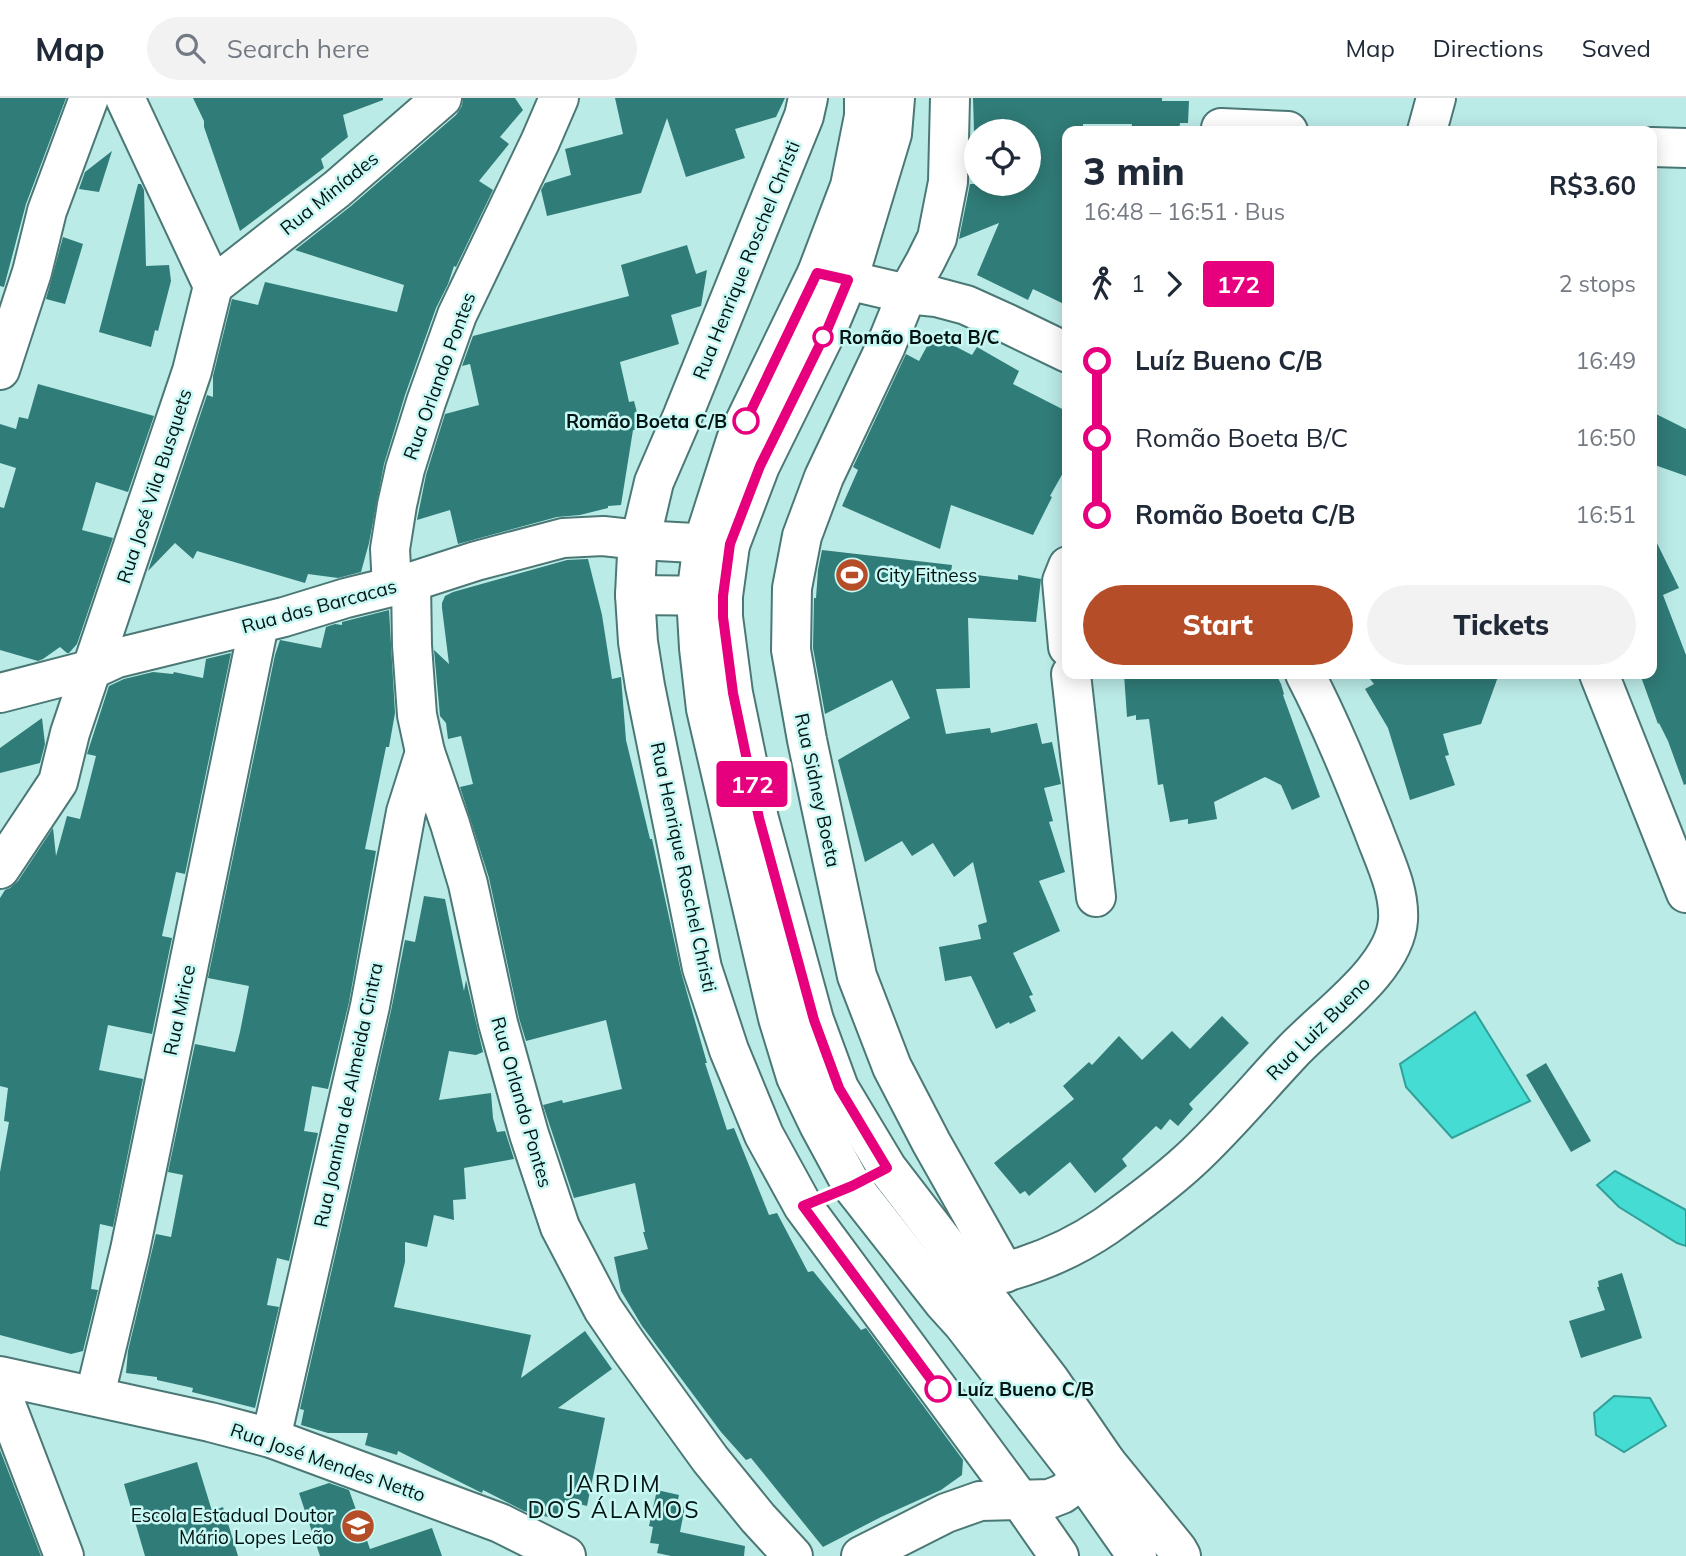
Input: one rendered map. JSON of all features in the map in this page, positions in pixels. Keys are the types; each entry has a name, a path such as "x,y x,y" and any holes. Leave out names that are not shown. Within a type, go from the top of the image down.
{"street":[{"path":"0,370 32,272 47,211 89,98"},
{"path":"125,98 213,286"},
{"name":"Rua Miníades","path":"213,286 337,189 442,98"},
{"name":"Rua Orlando Pontes","path":"559,98 457,315 405,469 390,549 401,584 412,645 417,715 425,752 468,884 498,1023 529,1134 560,1227 603,1309 629,1347 710,1459 793,1556"},
{"name":"Rua Henrique Roschel Christi","path":"808,98 804,116 654,482 637,555 635,595 638,642 645,686 702,968 729,1050 764,1135 803,1206 1059,1556"},
{"path":"864,98 864,116 833,276 827,330 760,466 716,544 699,648 706,709 778,1018 796,1077 819,1125 852,1186 975,1297 1049,1379 1137,1556"},
{"path":"833,276 891,134 895,98"},
{"name":"Rua Sidney Boeta","path":"950,98 948,182 937,238 907,294 885,348 824,477 802,536 792,588 791,650 807,740 857,976 891,1067 931,1142 975,1297"},
{"path":"1428,126 1436,98"},
{"path":"1220,119 1260,126"},
{"path":"1657,147 1686,148"},
{"path":"833,276 907,294 936,297 965,306 1062,350"},
{"name":"Rua José Vila Busquets","path":"0,869 58,782 70,733 192,371 213,286"},
{"name":"Rua das Barcacas","path":"0,693 93,669 117,658 258,624 563,538 603,536 640,540"},
{"path":"640,540 716,544"},
{"path":"635,595 709,596"},
{"path":"709,596 723,617 733,693 759,818 814,1020 839,1088 887,1168 975,1297"},
{"name":"Rua Mirice","path":"95,1395 130,1250 258,624"},
{"path":"1072,679 1096,897"},
{"name":"Rua Luiz Bueno","path":"975,1297 1106,1226 1189,1161 1293,1051 1341,1007 1389,951 1396,935 1398,918 1390,875 1343,753 1307,679"},
{"path":"1601,679 1686,893"},
{"name":"Rua Joanina de Almeida Cintra","path":"271,1438 370,1006 406,812 425,752"},
{"path":"803,1206 887,1168"},
{"path":"2,1395 64,1556"},
{"name":"Rua José Mendes Netto","path":"2,1395 95,1395 271,1438 500,1523 566,1556"},
{"path":"862,1556 946,1513 980,1501 1049,1499 1062,1494 1094,1470"},
{"path":"1094,1470 1177,1549 1181,1556"}],"water":[{"path":"1475,1012 1530,1101 1452,1138 1406,1087 1400,1064"},
{"path":"1615,1171 1686,1210 1686,1246 1619,1207 1597,1185"},
{"path":"1614,1396 1650,1398 1666,1426 1624,1452 1596,1435 1594,1413"}],"building":[{"path":"0,98 66,98 26,204 4,287 0,286"},
{"path":"193,98 383,100 343,115 348,137 321,159 324,168 240,231 204,121"},
{"path":"463,98 515,98 523,110 500,137 509,144 479,181 493,190 456,267 454,266 405,395 384,464 361,572 338,578 308,574 305,583 197,551 193,559 175,543 148,571 207,395 213,397 213,376 232,299 258,305 265,282 397,312 404,285 295,250 351,206 456,115 462,106"},
{"path":"615,98 785,98 776,117 735,129 745,158 686,177 667,118 641,193 547,216 541,190 545,183 571,175 565,149 623,134"},
{"path":"973,98 1162,98 1162,101 1189,101 1188,123 1180,123 1180,126 1062,126 1062,303 1033,289 1028,300 977,275 999,223 959,239 968,196 1041,196 1041,119 974,119"},
{"path":"112,151 99,192 79,189 85,172"},
{"path":"138,184 141,184 144,190 146,266 169,265 171,281 151,347 99,332"},
{"path":"63,237 83,244 65,304 46,299"},
{"path":"687,245 696,274 707,270 701,306 671,315 679,344 620,362 629,402 634,401 641,428 633,430 621,505 608,506 580,515 557,517 458,544 450,510 417,520 426,475 445,414 479,405 470,364 462,366 473,336 629,296 621,265"},
{"path":"933,335 972,355 977,347 1019,371 1013,384 1062,409 1062,475 1033,535 951,505 940,549 842,506 858,470 853,467 906,354 919,361"},
{"path":"38,384 154,416 128,492 96,482 82,530 113,538 77,644 69,653 60,647 38,661 0,650 0,507 4,508 16,468 0,463 0,424 16,429 19,417 28,419"},
{"path":"1657,414 1686,429 1686,476 1657,466"},
{"path":"1657,543 1679,588 1663,595 1686,655 1684,785 1668,741 1658,724 1642,679 1657,679"},
{"path":"822,550 952,565 951,572 1018,580 1018,575 1041,579 1036,622 968,618 970,688 936,689 946,734 990,728 991,733 1037,723 1042,744 1052,742 1061,784 1044,788 1053,821 1049,822 1065,872 1039,881 1060,931 1013,953 1033,995 1029,996 1036,1011 1010,1024 1009,1022 996,1029 971,976 945,981 939,947 981,939 978,925 987,922 973,862 954,877 933,843 912,856 902,841 865,862 838,760 910,718 892,680 825,714 813,648 814,598"},
{"path":"588,559 602,615 612,679 621,677 626,740 652,839 681,972 705,1063 727,1130 734,1128 769,1215 777,1213 808,1272 813,1271 861,1330 866,1328 963,1460 962,1475 941,1490 823,1547 751,1458 746,1460 721,1432 642,1326 621,1291 614,1257 648,1249 635,1183 574,1198 543,1105 622,1089 606,1020 526,1041 489,878 460,787 473,784 461,736 448,739 446,723 440,716 434,650 449,664 442,608 445,596 567,560"},
{"path":"389,610 395,713 365,849 376,851 349,1002 328,1089 312,1086 304,1131 318,1133 289,1261 277,1258 267,1305 279,1307 255,1408 192,1392 193,1388 157,1380 157,1377 126,1373 128,1351 156,1234 171,1237 183,1175 168,1172 195,1044 235,1052 240,1032 249,986 208,978 280,640 321,648 326,627 342,625 342,622"},
{"path":"231,653 185,874 176,872 162,936 172,938 152,1034 108,1025 99,1070 143,1079 113,1227 100,1224 91,1289 98,1290 83,1351 71,1354 0,1335 0,1172 9,1122 4,1121 8,1088 0,1086 0,898 5,890 18,881 53,828 56,856 67,816 80,819 96,756 87,754 109,686 124,679 153,672 174,672 203,678 206,659"},
{"path":"1124,679 1278,679 1320,797 1292,810 1281,785 1265,777 1214,802 1217,819 1188,824 1188,819 1170,822 1163,784 1158,785 1149,719 1136,720 1136,715 1127,717"},
{"path":"1370,679 1497,679 1481,724 1443,734 1449,755 1445,756 1455,785 1410,800 1388,728 1365,689 1374,684"},
{"path":"42,718 45,744 40,763 0,773 0,748"},
{"path":"424,896 445,899 464,991 466,980 483,1052 476,1055 449,1051 439,1100 491,1093 497,1132 505,1131 514,1159 464,1168 466,1199 453,1200 454,1220 434,1215 427,1247 405,1242 405,1262 394,1307 531,1335 521,1378 585,1331 612,1369 558,1408 605,1418 587,1506 565,1500 560,1520 524,1511 398,1451 397,1455 365,1445 368,1433 328,1433 301,1425 304,1410 300,1409 405,940 415,942"},
{"path":"1222,1016 1249,1043 1189,1104 1193,1109 1178,1126 1170,1119 1161,1130 1156,1126 1122,1159 1127,1166 1095,1193 1070,1162 1029,1196 1025,1191 1020,1194 994,1163 1074,1099 1063,1086 1089,1062 1092,1065 1119,1036 1142,1060 1172,1031 1190,1049"},
{"path":"1546,1063 1591,1141 1571,1152 1526,1075"},
{"path":"1622,1273 1642,1338 1581,1358 1569,1321 1605,1310 1597,1287 1598,1281"},
{"path":"0,1450 41,1556 0,1556"},
{"path":"197,1462 212,1511 223,1507 238,1556 145,1556 124,1484"},
{"path":"329,1483 349,1490 370,1549 432,1528 442,1556 320,1556 299,1493"},
{"path":"657,1490 679,1495 677,1504 685,1506 680,1532 745,1546 744,1556 671,1556 657,1553 659,1544 650,1543 653,1527 649,1526"}],"bus line":[{"name":"172","path":"746,421 817,273 848,280 827,330 760,466 730,544 723,617 733,693 759,818 814,1020 839,1088 887,1168 803,1206 938,1389"}],"place":[{"name":"Romão Boeta B/C","path":"823,337"},
{"name":"Romão Boeta C/B","path":"746,421"},
{"name":"City Fitness","path":"852,575"},
{"name":"Luíz Bueno C/B","path":"938,1389"},
{"name":"Escola Estadual Doutor Mário Lopes Leão","path":"358,1526"}],"district":[{"name":"JARDIM DOS ÁLAMOS","path":"614,1497"}]}
